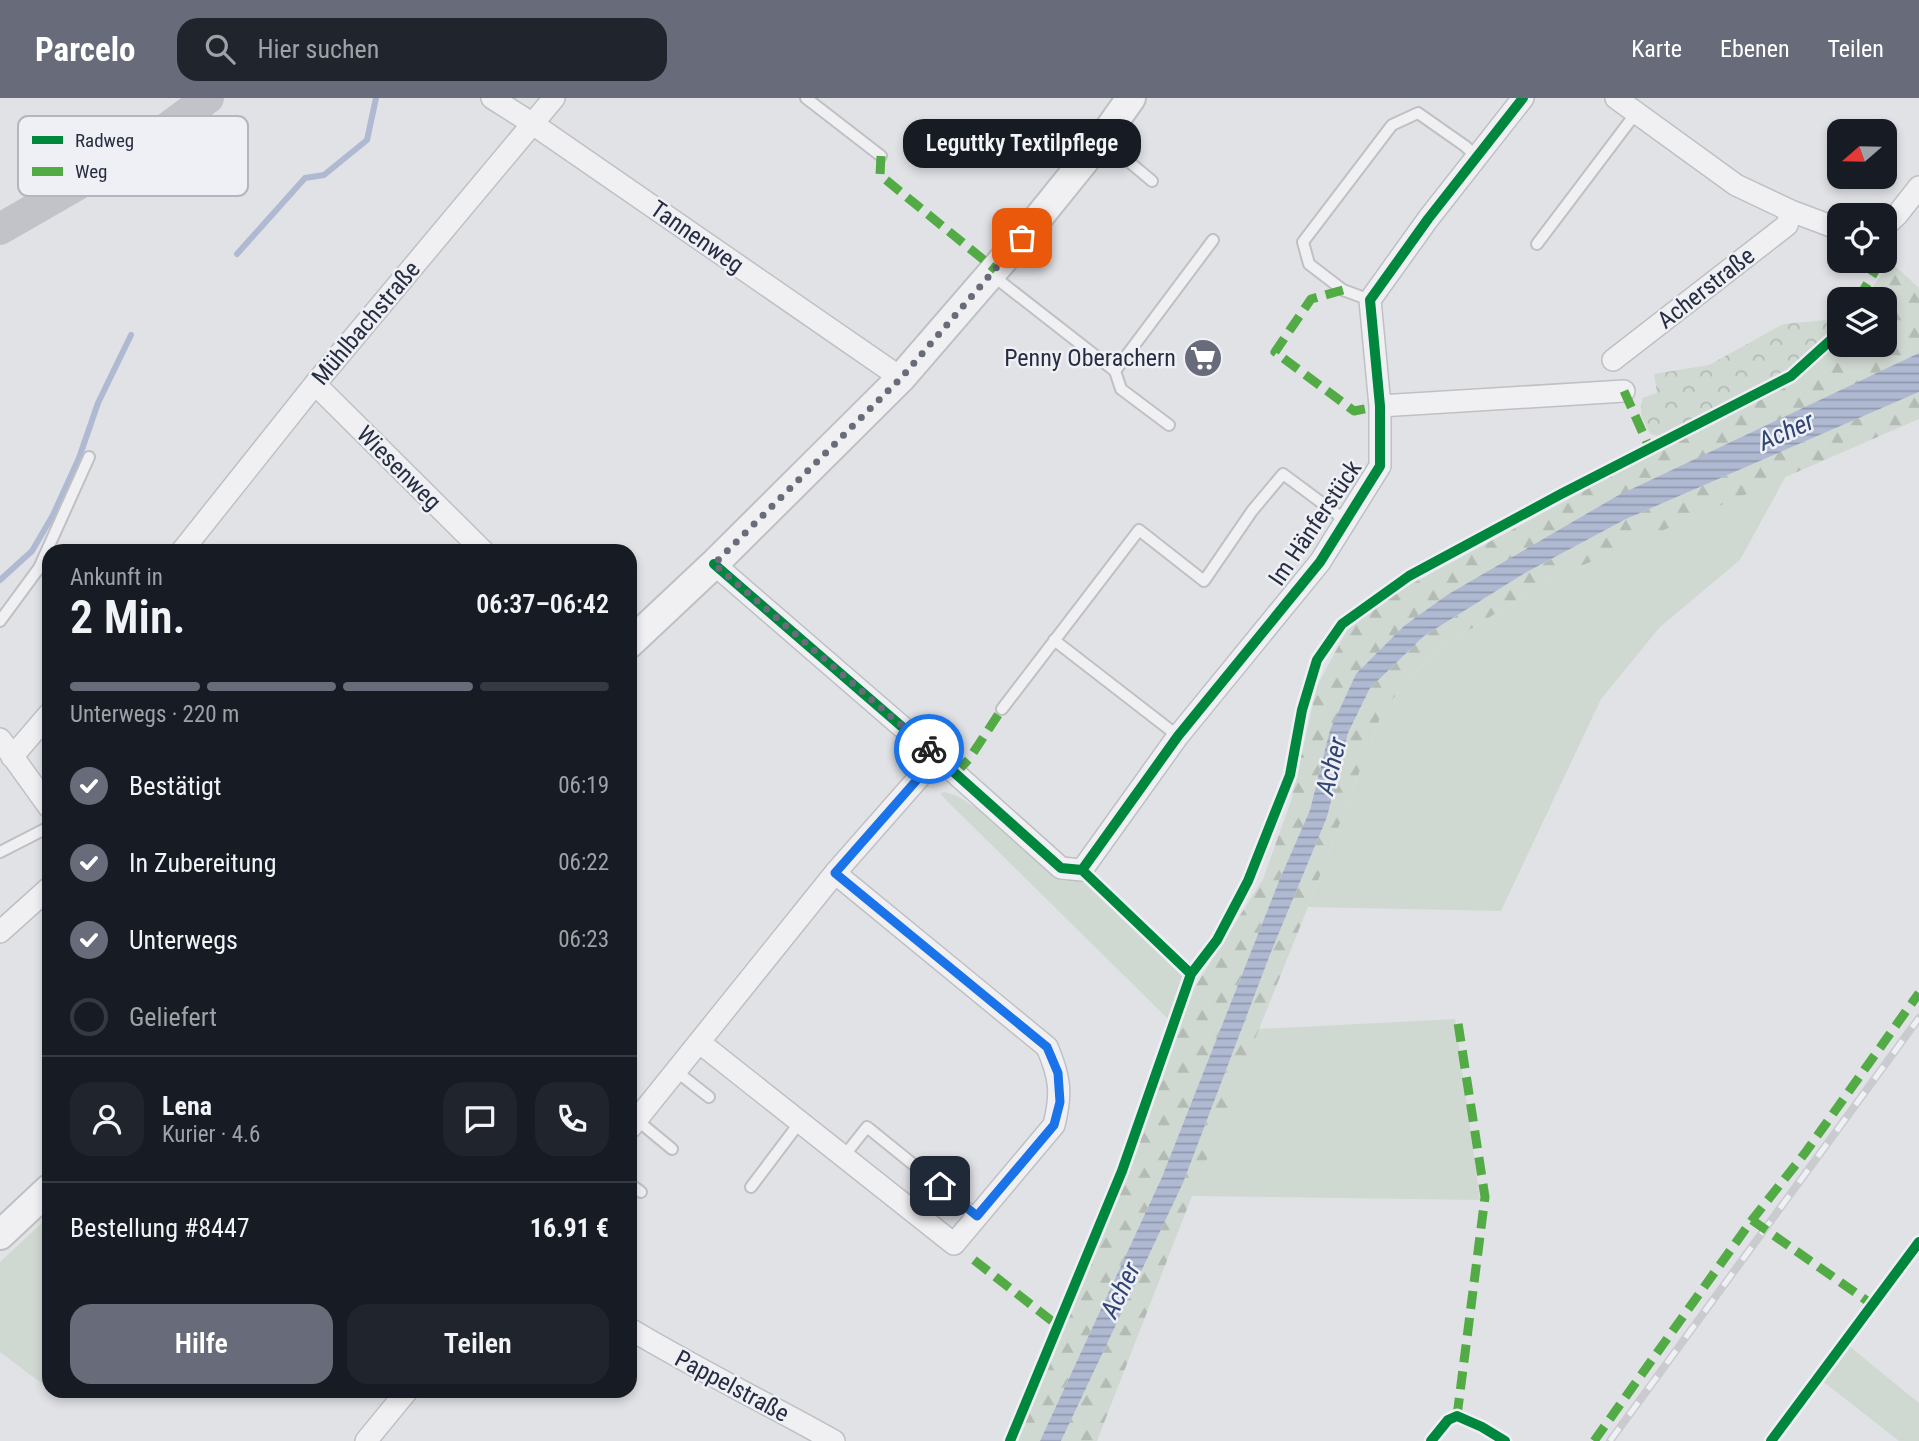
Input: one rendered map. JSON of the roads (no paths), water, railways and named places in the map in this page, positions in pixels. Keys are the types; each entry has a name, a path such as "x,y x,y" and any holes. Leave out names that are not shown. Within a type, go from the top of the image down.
{"main road":[{"path":"184,116 208,98"},
{"path":"0,229 57,196"}],"street":[{"name":"Tannenweg","path":"492,98 901,378"},
{"name":"Mühlbachstraße","path":"188,544 315,384 554,98"},
{"path":"637,636 714,564 901,378 992,275 1102,139 1131,98"},
{"path":"1370,300 1522,98"},
{"path":"1616,98 1736,186 1827,224"},
{"path":"1897,215 1919,187"},
{"name":"Acherstraße","path":"1614,360 1787,225 1791,211"},
{"name":"Im Hänferstück","path":"937,757 1061,868 1082,870 1178,736 1320,562 1380,466 1380,406 1370,300"},
{"name":"Wiesenweg","path":"315,384 476,544"},
{"path":"1380,406 1624,391"},
{"path":"637,1119 835,873 937,757 714,564"},
{"path":"42,720 6,748 42,797"},
{"path":"699,1042 954,1244 1054,1125 1060,1102 1058,1073 1047,1047 835,873"},
{"path":"0,932 42,894"},
{"path":"0,1235 42,1196"},
{"name":"Pappelstraße","path":"637,1333 698,1369 834,1441"},
{"path":"366,1441 401,1398"}],"lane":[{"path":"806,98 881,156"},
{"path":"1370,300 1343,290 1309,264 1303,242 1311,231 1392,125 1418,113 1477,157"},
{"path":"1537,244 1636,113"},
{"path":"1102,139 1152,181"},
{"path":"1115,370 1213,240"},
{"path":"992,275 1115,370 1121,389 1169,425"},
{"path":"50,544 89,457"},
{"name":"Im Hänferstück","path":"1002,709 1139,530 1205,581 1252,511 1283,474 1345,520"},
{"path":"0,621 42,561"},
{"path":"1054,640 1178,736"},
{"path":"0,852 42,831"},
{"path":"676,1071 709,1097"},
{"path":"751,1186 800,1122"},
{"path":"637,1127 672,1149"},
{"path":"844,1156 867,1128 977,1216"},
{"path":"637,1189 641,1192"}],"water":[{"name":"Acher","path":"1919,353 1919,392 1626,519 1525,573 1424,636 1370,688 1348,733 1327,817 1271,952 1183,1183 1061,1441 1040,1441 1162,1177 1279,881 1310,810 1330,730 1356,674 1404,626 1447,595 1617,496"}],"waterway":[{"path":"237,254 305,178 324,175 367,140 376,98"},
{"path":"0,580 32,551 53,515 79,458 98,403 131,335"}],"railway":[{"path":"1610,1441 1919,1018"}],"place":[{"name":"Leguttky Textilpflege","path":"1022,238"},
{"name":"Penny Oberachern","path":"1203,358"}]}
